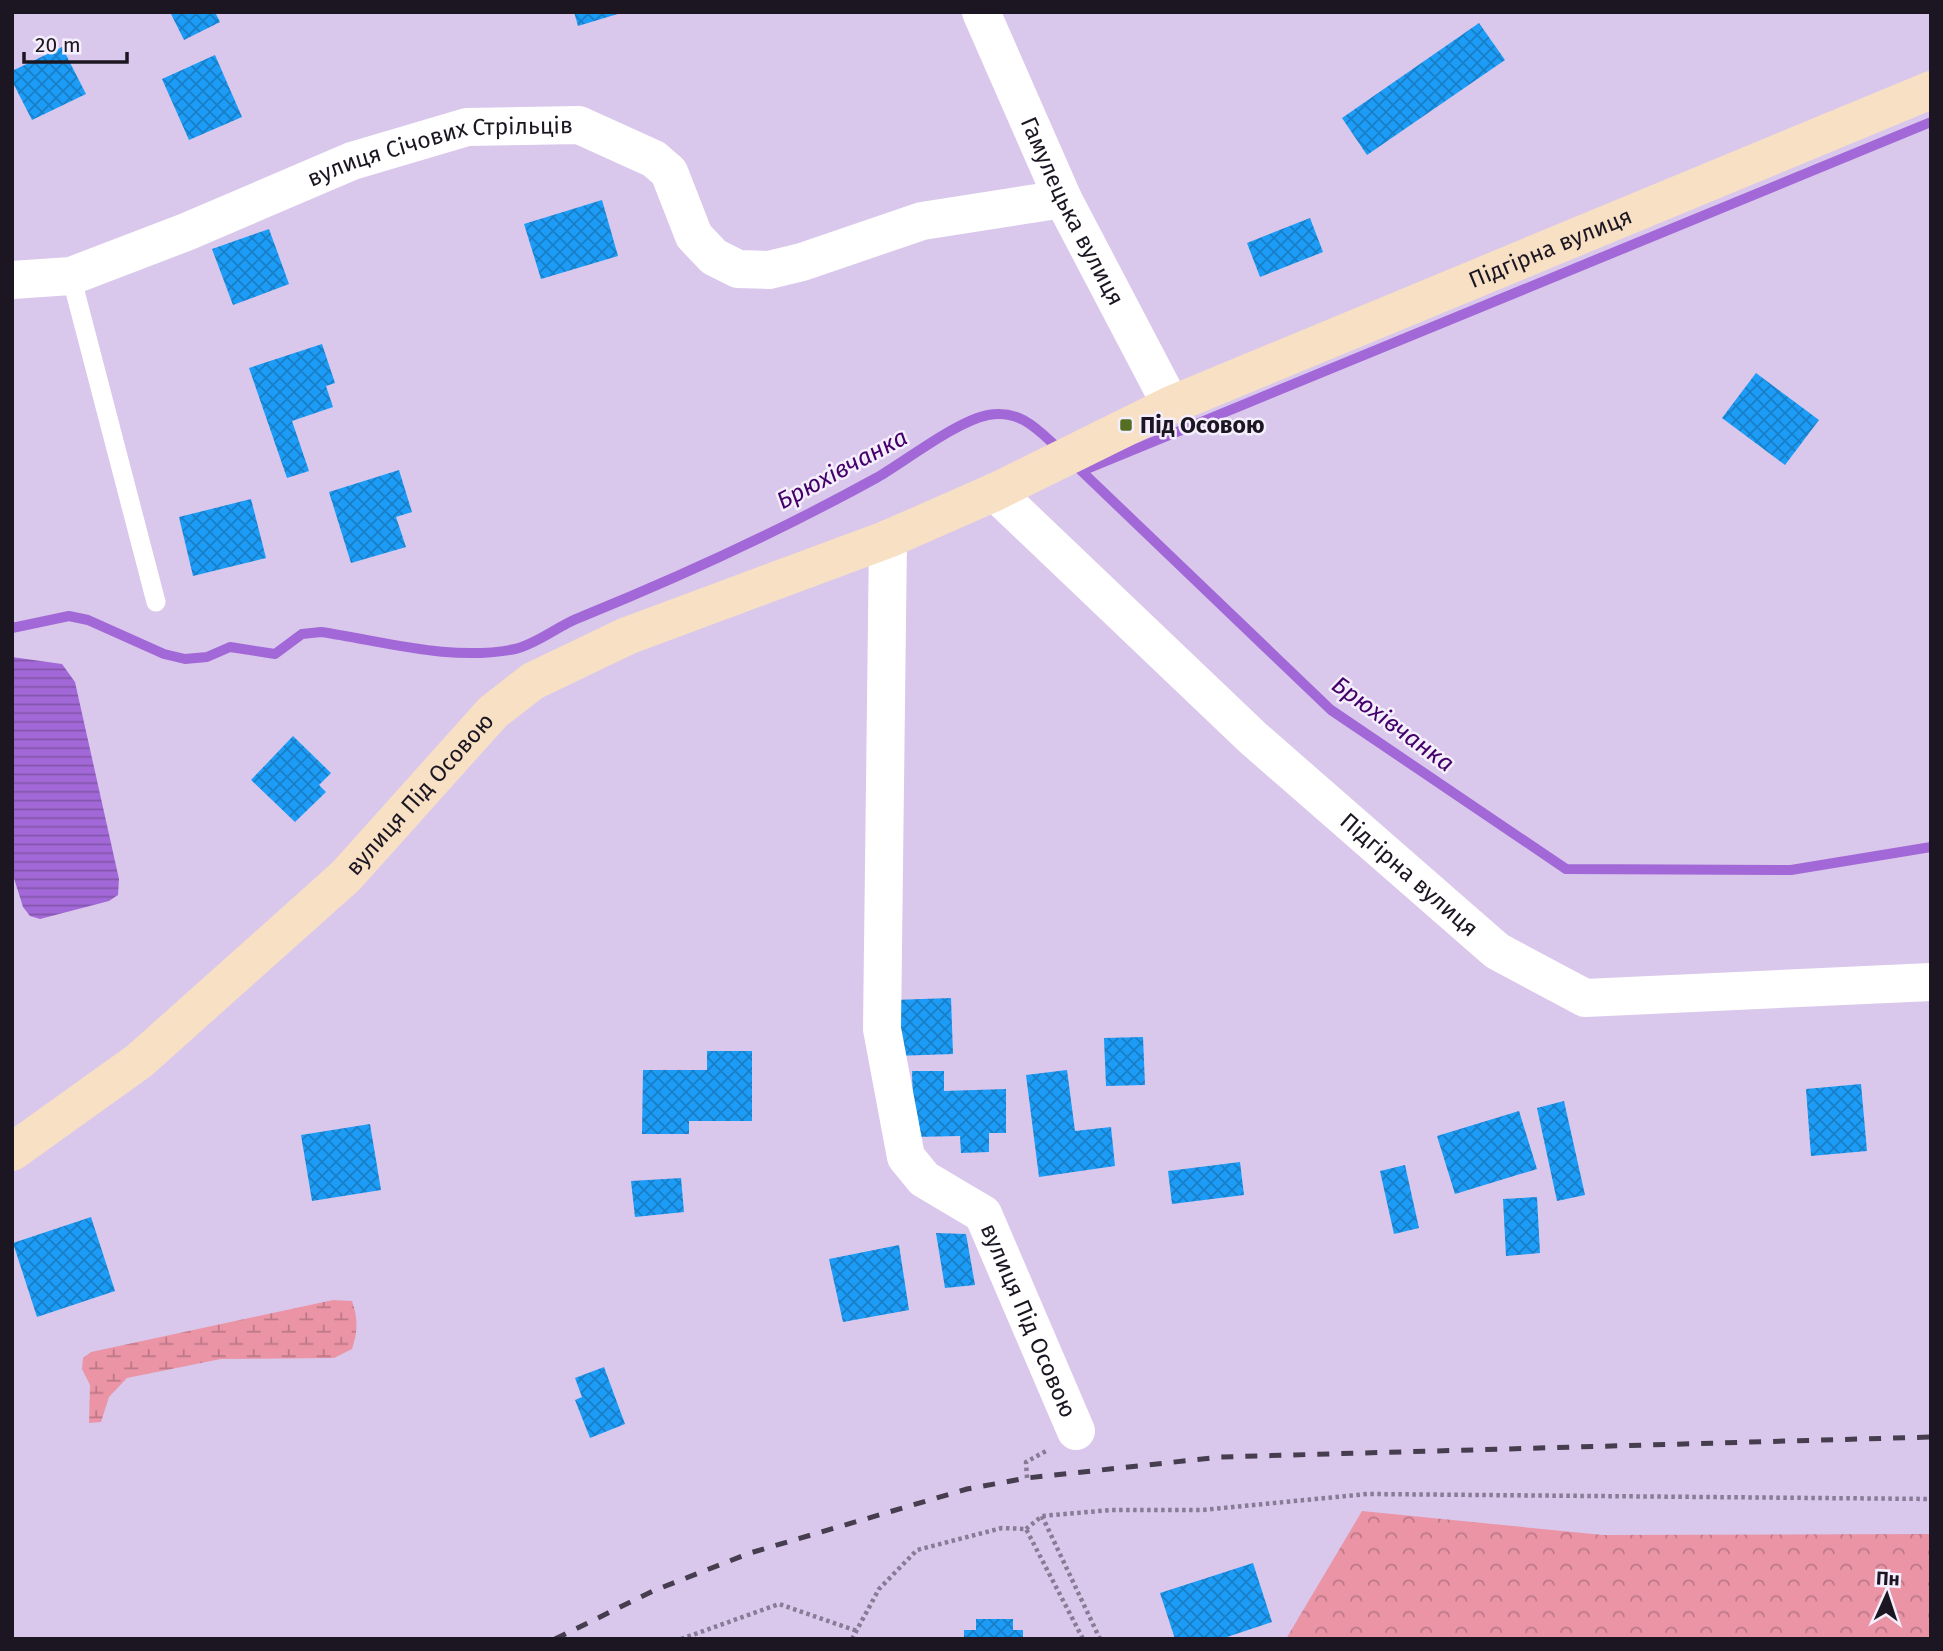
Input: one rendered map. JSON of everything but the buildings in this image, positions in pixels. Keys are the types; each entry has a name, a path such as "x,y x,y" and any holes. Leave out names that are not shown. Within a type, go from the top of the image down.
{"street":[{"name":"Гамулецька вулиця","path":"981,12 1063,199 1171,405"},
{"name":"Підгірна вулиця","path":"1089,444 1171,405 1931,90"},
{"name":"вулиця Січових Стрільців","path":"12,280 71,276 186,232 352,161 467,127 579,125 654,159 668,172 694,236 714,257 738,270 769,270 802,262 922,221 1063,199"},
{"name":"вулиця Під Осовою","path":"12,1152 139,1061 346,876 493,712 533,681 627,636 888,539 995,492 1089,444"},
{"name":"Підгірна вулиця","path":"995,492 1253,738 1497,951 1585,998 1931,982"},
{"name":"вулиця Під Осовою","path":"888,539 882,1029 906,1157 925,1179 982,1214 1076,1431"}],"lane":[{"path":"71,276 156,602"}],"path":[{"path":"852,1639 879,1589 917,1550 1002,1528 1026,1530 1042,1516 1111,1510 1202,1510 1367,1494 1931,1499"},
{"path":"1042,1516 1100,1639"},
{"path":"1026,1530 1083,1639"},
{"path":"681,1639 779,1604 857,1631"}],"green space":[{"path":"333,1300 352,1301 356,1325 352,1349 334,1358 221,1359 127,1378 109,1397 101,1422 89,1423 90,1385 82,1369 83,1358 91,1352"},
{"path":"1362,1511 1603,1535 1931,1534 1931,1639 1286,1639"}],"shaded area":[{"path":"12,657 62,664 75,682 119,879 118,895 109,901 40,919 30,916 23,907 12,872"}],"waterway":[{"path":"1082,471 1931,122"},
{"name":"Брюхівчанка","path":"12,628 69,616 88,620 164,654 185,659 207,657 230,647 275,654 302,634 321,632 442,652 515,649 573,620 731,552 878,477 947,433 976,419 1000,414 1019,418 1060,450"},
{"name":"Брюхівчанка","path":"1071,461 1331,710 1566,869 1791,870 1931,847"}],"railway":[{"path":"555,1639 653,1591 750,1553 967,1489 1027,1478 1221,1457 1931,1437"}],"place":[{"name":"Під Осовою","path":"1126,425"}]}
